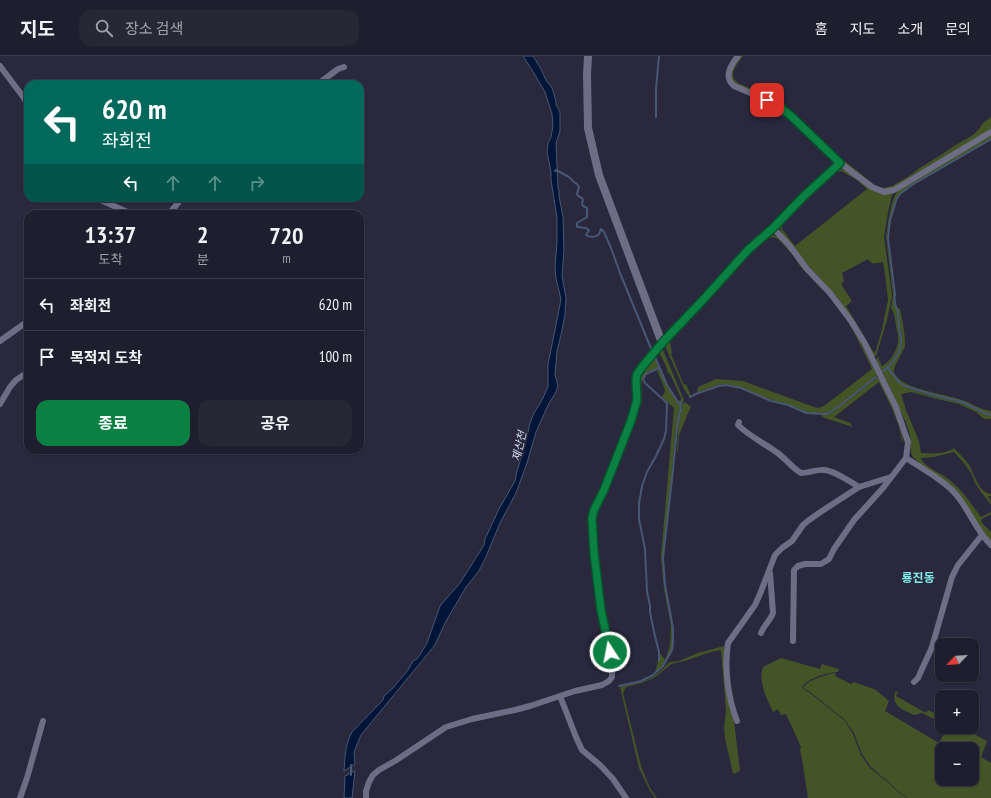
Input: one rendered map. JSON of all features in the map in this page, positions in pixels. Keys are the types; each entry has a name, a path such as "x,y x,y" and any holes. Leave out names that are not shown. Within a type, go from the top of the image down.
{"street":[{"path":"588,56 588,128 599,175 662,343"},
{"path":"738,56 729,69 728,75 734,86 776,104 791,116 840,163 879,191 889,192 901,186 991,132"},
{"path":"0,66 24,98"},
{"path":"323,80 344,66"},
{"path":"366,798 366,791 373,775 446,727 472,719 515,710 602,685 609,681 612,677 612,662 601,610 594,553 592,518 631,421 637,400 637,374 662,343 748,250 840,163"},
{"path":"105,202 123,210"},
{"path":"172,210 179,202"},
{"path":"773,228 789,245 807,269 840,305 864,342 896,407 908,442 906,458 854,520 828,558 821,564 805,564 798,566 794,570 793,641"},
{"path":"0,341 24,324"},
{"path":"0,404 10,387 16,380 24,375"},
{"path":"739,422 738,425 742,429 762,444 779,454 801,473 825,470 859,487"},
{"path":"906,458 952,490 982,535 991,545"},
{"path":"737,721 734,713 727,674 728,643 756,605 775,555 792,541 803,525 809,520 859,487 891,477"},
{"path":"914,682 918,678 932,647 952,576 958,565 982,535"},
{"path":"761,633 763,627 771,618 773,613 770,570"},
{"path":"560,696 582,750 605,770 626,798"},
{"path":"20,798 43,721"}],"green space":[{"path":"739,56 743,56 733,73 735,80 738,83 785,105 836,154 875,185 841,162 788,112 732,82 730,70"},
{"path":"991,117 991,130 899,186 882,190 876,186 883,188 892,186 909,176 973,135 982,124"},
{"path":"991,134 991,139 912,185 900,193 897,198 890,220 887,238 894,300 901,335 901,343 895,356 883,370 884,371 887,368 899,383 905,387 932,396 969,405 984,414 991,416 991,419 984,419 976,412 959,404 911,392 901,394 919,441 921,453 943,452 954,448 969,465 980,487 987,493 991,494 991,496 988,496 991,505 975,483 969,470 954,452 921,459 927,466 947,478 955,485 981,517 991,512 991,514 982,519 981,522 991,532 991,542 964,502 913,457 911,453 910,436 907,425 876,360 878,356 882,366 888,362 895,352 898,340 895,317 891,308 893,295 886,237 892,203 895,195 898,190"},
{"path":"836,169 844,170 851,173 878,192 886,193 895,191 892,195 884,237 892,296 887,320 876,356 874,357 837,297 803,260 781,232 781,222 785,215","holes":["840,171 857,180 867,189 795,246 782,229 784,219 823,181","868,259 873,263 883,262 888,300 881,333 874,353 846,306 852,301 841,284 844,281 842,273"]},
{"path":"772,235 777,236 828,293 855,331 877,375 838,407 827,413 806,413 788,405 726,384 697,392 698,387 716,379 743,381 818,408 824,406 872,369 847,320 833,301 800,266 792,254 778,239 773,237 768,238 759,243 670,342 671,354 684,385 686,384 691,396 688,395 684,389 666,348 666,344 670,338 756,243 765,237"},
{"path":"895,306 900,309 905,343 904,349 894,369 897,377 913,387 966,401 991,411 991,415 959,401 905,386 900,382 888,367 894,361 902,341 898,313"},
{"path":"662,350 684,400 680,405 678,401 681,400 681,398 659,352"},
{"path":"654,355 659,368 646,373 642,379 642,403 639,406 629,435 599,510 596,513 595,532 601,592 603,607 617,666 615,667 602,608 594,532 594,517 595,510 604,494 628,435 638,403 638,384 640,375 644,367"},
{"path":"659,369 680,406 680,409 676,427 663,558 665,585 673,628 673,643 663,666 655,673 659,661 659,652 665,660 670,646 671,625 664,589 661,556 674,408 662,397 665,391 657,370"},
{"path":"878,377 898,418 903,435 903,442 890,403 879,382 834,417 850,423 853,427 822,417 822,415 829,414 838,408"},
{"path":"685,402 691,407 679,435 677,452 679,414 682,409 681,405"},
{"path":"724,646 726,675 734,721 740,771 733,774 725,738 724,727 726,711 721,650 672,664 658,675 650,679 642,682 626,687 623,693 641,766 650,788 657,798 655,798 639,768 620,687 647,680 657,674 670,662 679,661 698,653"},
{"path":"781,658 820,669 822,664 839,669 838,672 829,673 812,679 802,688 844,720 853,734 861,755 869,767 907,798 808,798 800,750 801,747 786,714 781,715 778,709 773,712 762,685 763,667"},
{"path":"836,673 835,676 851,684 854,682 876,690 889,701 885,711 937,742 935,742 935,786 979,786 979,742 940,742 944,734 974,734 987,741 981,757 991,763 991,798 908,798 898,791 870,766 862,754 854,733 844,719 803,688 808,683 821,677"},
{"path":"898,691 896,696 926,713 928,710 935,714 935,720 922,713 914,715 899,707 895,701 895,692"}],"water":[{"path":"523,56 533,56 552,88 556,105 560,112 560,131 556,143 558,187 563,217 564,250 562,276 566,298 565,315 557,351 555,375 558,386 536,432 516,493 500,523 480,569 466,587 445,623 435,645 361,735 354,752 355,764 344,771 347,746 352,732 383,700 384,696 408,670 413,661 417,659 427,643 440,606 460,583 484,545 485,539 499,509 515,481 530,423 548,387 548,364 561,299 556,279 555,267 557,218 547,152 553,126 552,114 545,92"},
{"path":"355,771 352,798 344,798 345,776"}],"waterway":[{"path":"656,117 656,89 659,56"},
{"path":"883,371 896,356 901,343 898,313 894,297 895,294 888,238 890,220 897,198 912,185 991,139"},
{"path":"555,171 556,170 569,177 579,187 577,194 582,198 583,206 587,208 587,217 577,223 577,227 586,228 589,230 586,235 591,237 598,235 601,229 604,232 652,351"},
{"path":"655,357 667,385 680,405 682,402"},
{"path":"887,367 900,383 905,386 959,401 991,415"},
{"path":"659,368 646,374 643,379 645,383 667,403 666,431 664,439 647,472 642,486 639,503 639,519 645,549 647,591 659,652 659,661"},
{"path":"690,397 698,393 726,385 741,388 771,401 788,405 806,413 827,414 876,377"},
{"path":"619,686 641,681 653,675 663,666 672,650 673,628 665,585 663,558 677,428 681,410 680,405"},
{"name":"제산천","path":"351,765 351,775"}],"district":[{"name":"룡진동","path":"918,578"}],"route":[{"path":"610,652 601,610 594,553 592,518 631,421 637,400 637,374 662,343 748,250 840,163 791,116 776,104 767,100"}]}
